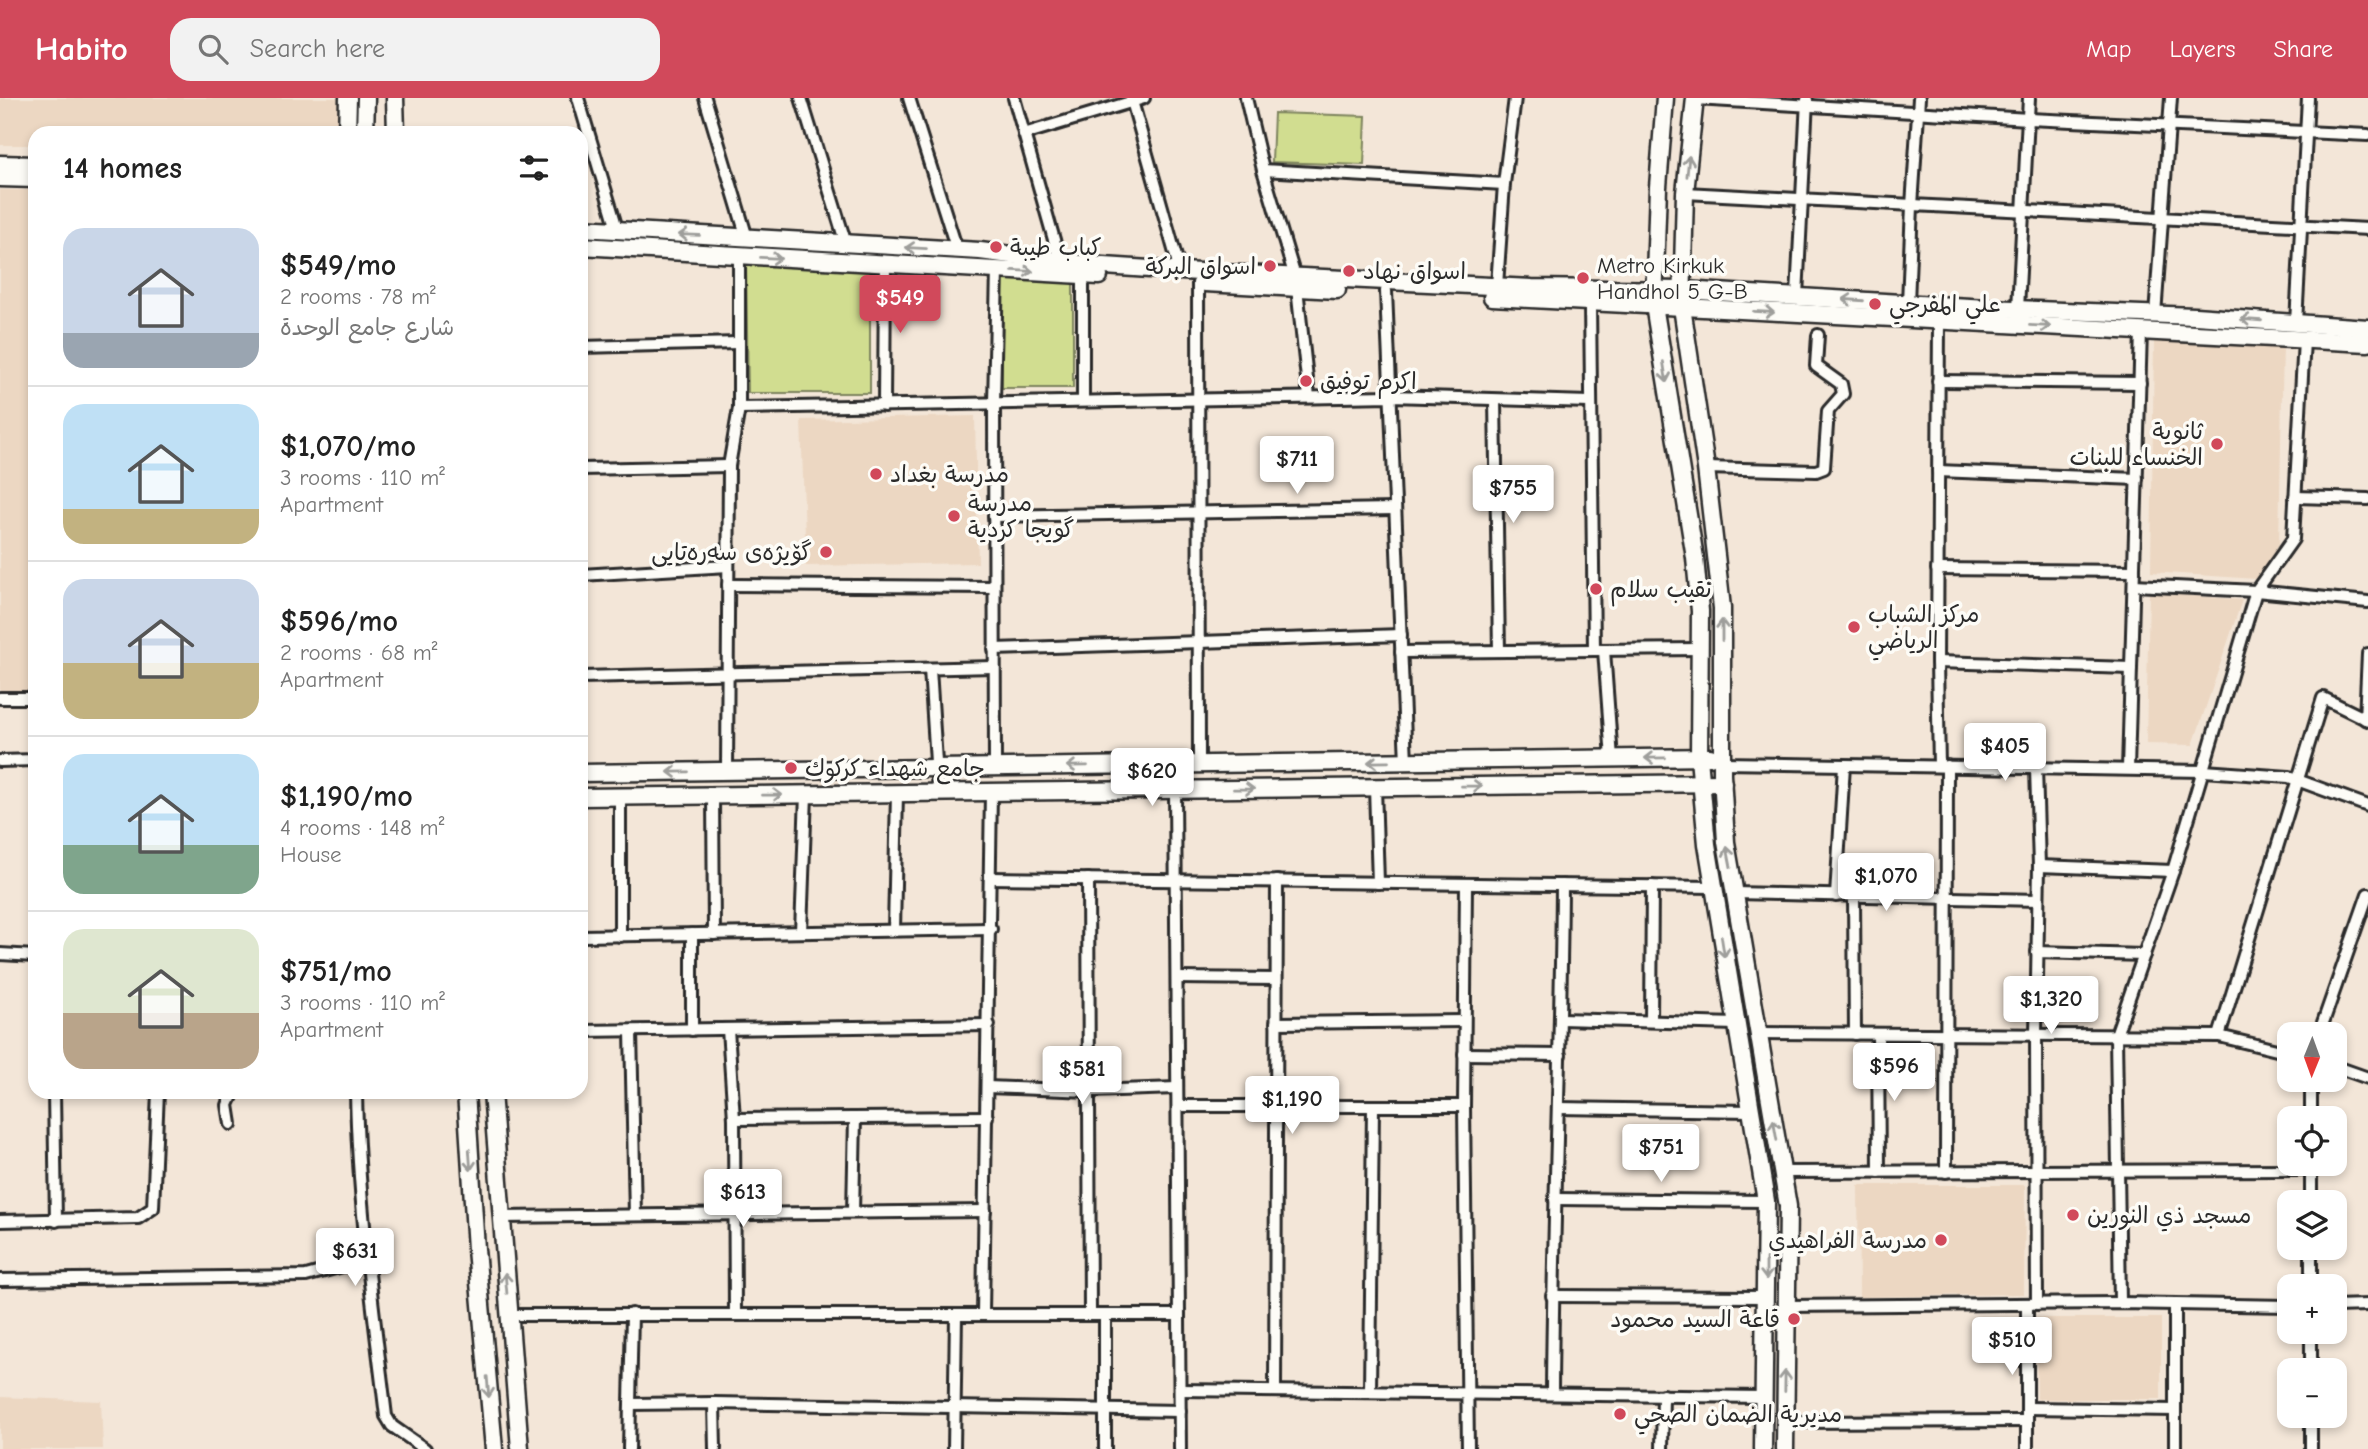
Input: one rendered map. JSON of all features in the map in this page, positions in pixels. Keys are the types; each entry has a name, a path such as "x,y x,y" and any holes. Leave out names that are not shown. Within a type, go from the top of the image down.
{"main road":[{"path":"347,126 348,98"},
{"path":"365,126 366,98"},
{"path":"395,98 396,126"},
{"path":"1665,98 1658,187 1655,297 1695,558 1700,611 1700,783 1714,887 1766,1201 1763,1449"},
{"path":"1695,98 1685,192 1682,307 1706,468 1722,608 1726,842 1788,1206 1785,1449"},
{"path":"0,164 28,164"},
{"path":"0,178 28,178"},
{"path":"588,229 1019,254 1060,261 1386,291 1590,303 1655,297 1682,290 2368,328"},
{"path":"588,246 1198,283 1497,286 1655,297 1682,307 2368,343"},
{"path":"588,773 1699,758 1723,760"},
{"path":"588,797 1723,783"},
{"path":"466,1099 476,1249 494,1449"},
{"path":"492,1099 520,1449"}],"street":[{"path":"578,98 586,126"},
{"path":"705,98 747,238"},
{"path":"801,98 846,244"},
{"path":"909,98 957,250"},
{"path":"1014,98 1060,261"},
{"path":"1246,98 1263,170 1296,283 1309,397"},
{"path":"1497,286 1504,184 1515,98"},
{"path":"1695,98 1807,102 2029,119 2368,135"},
{"path":"1908,303 1919,98"},
{"path":"2018,309 2029,98"},
{"path":"2155,315 2171,98"},
{"path":"2296,323 2308,98"},
{"path":"1024,134 1138,100 1180,271"},
{"path":"1797,296 1807,102"},
{"path":"588,132 618,232"},
{"path":"1263,170 1504,184"},
{"path":"1685,192 2368,229"},
{"path":"727,771 729,466 739,408 739,256"},
{"path":"884,406 885,264"},
{"path":"995,767 994,403 997,270"},
{"path":"1083,275 1083,401"},
{"path":"1198,283 1199,764"},
{"path":"1386,291 1406,762"},
{"path":"1590,303 1589,402 1599,650 1612,759"},
{"path":"1939,322 1937,662 1946,898 1946,1172"},
{"path":"2128,769 2141,331"},
{"path":"1706,468 1816,471 1824,468 1828,411 1843,394 1841,384 1816,366 1818,335"},
{"path":"2120,1303 2116,1035 2173,870 2256,591 2293,539 2304,340"},
{"path":"588,347 738,343"},
{"path":"1938,381 2140,383"},
{"path":"739,408 1391,396 1589,402"},
{"path":"1495,400 1499,651"},
{"path":"588,469 729,466"},
{"path":"1938,471 2137,479"},
{"path":"2295,497 2368,499"},
{"path":"994,516 1395,509"},
{"path":"588,575 728,566"},
{"path":"1937,569 2134,571"},
{"path":"728,585 994,587"},
{"path":"2134,585 2256,591 2368,602"},
{"path":"994,649 1401,635"},
{"path":"1401,652 1700,649"},
{"path":"2219,1036 2323,698 2367,719 2368,654"},
{"path":"1937,662 2131,668"},
{"path":"588,677 994,667"},
{"path":"930,669 938,793"},
{"path":"0,698 28,698"},
{"path":"1723,760 1843,765 2204,771 2289,777 2368,806"},
{"path":"0,761 28,763"},
{"path":"1836,895 1843,765"},
{"path":"2027,1449 2036,1171 2039,866 2035,768"},
{"path":"1376,787 1378,883"},
{"path":"1175,790 1180,1449"},
{"path":"984,1314 991,792"},
{"path":"894,930 897,793"},
{"path":"801,932 806,794"},
{"path":"713,796 714,934"},
{"path":"620,797 620,936"},
{"path":"2039,866 2173,870"},
{"path":"991,878 1714,887"},
{"path":"1088,879 1090,1314"},
{"path":"1275,1390 1277,881"},
{"path":"1465,884 1464,1106 1468,1449"},
{"path":"1552,1392 1552,1296 1562,1019 1562,885"},
{"path":"1651,1021 1652,886"},
{"path":"1735,893 2038,900"},
{"path":"2323,1022 2368,894"},
{"path":"1854,896 1855,1034"},
{"path":"588,936 990,929"},
{"path":"692,934 692,1030"},
{"path":"2037,952 2144,955"},
{"path":"0,954 28,956"},
{"path":"1177,978 1276,979"},
{"path":"1562,1019 1736,1024"},
{"path":"1276,1023 1464,1021"},
{"path":"588,1031 989,1025"},
{"path":"729,1029 734,1119 735,1314"},
{"path":"631,1031 635,1215"},
{"path":"1759,1033 2219,1036 2277,1050"},
{"path":"1878,1034 1879,1172"},
{"path":"1464,1054 1560,1055"},
{"path":"2347,1071 2368,1078"},
{"path":"988,1087 1090,1091 1178,1088"},
{"path":"54,1099 55,1221"},
{"path":"0,1221 138,1218 153,1208 158,1099"},
{"path":"231,1099 228,1105 231,1124"},
{"path":"356,1099 368,1259 386,1416 393,1426 425,1449"},
{"path":"1178,1106 1464,1106"},
{"path":"1370,1391 1373,1106"},
{"path":"1558,1108 1751,1111"},
{"path":"734,1119 987,1117"},
{"path":"853,1212 855,1118"},
{"path":"1782,1172 2277,1168"},
{"path":"1555,1199 1766,1201"},
{"path":"500,1217 985,1211"},
{"path":"0,1280 306,1276 368,1259"},
{"path":"1552,1296 1766,1297"},
{"path":"1786,1306 2120,1303 2277,1306"},
{"path":"2175,1304 2175,1449"},
{"path":"2347,1306 2368,1305"},
{"path":"629,1449 632,1314"},
{"path":"1105,1314 1105,1449"},
{"path":"509,1315 1179,1315"},
{"path":"954,1449 956,1315"},
{"path":"1180,1390 1763,1396"},
{"path":"1662,1449 1663,1395"},
{"path":"631,1404 1180,1411"},
{"path":"714,1404 715,1449"},
{"path":"2027,1408 2175,1410"},
{"path":"1785,1422 2027,1421"},
{"path":"2311,1428 2311,1449"}],"shaded area":[{"path":"0,98 339,98 338,126 28,126 28,145 0,145"},
{"path":"0,190 28,190 28,691 0,690"},
{"name":"ثانوية الخنساء للبنات","path":"2154,337 2283,345 2279,544 2257,579 2151,572"},
{"path":"975,416 978,563 806,566 801,420"},
{"path":"2149,592 2242,600 2193,745 2146,744"},
{"name":"مدرسة الفراهيدي","path":"1858,1185 2025,1185 2024,1294 1859,1297"},
{"path":"2036,1318 2161,1318 2161,1399 2037,1399"},
{"path":"0,1397 101,1401 103,1449 0,1449"}],"green space":[{"path":"1274,113 1366,116 1364,165 1272,162"},
{"path":"746,264 870,269 870,393 748,393"},
{"path":"1002,275 1073,279 1073,388 1002,388"}],"place":[{"name":"كباب طيبة","path":"996,247"},
{"name":"اسواق البركة","path":"1270,266"},
{"name":"اسواق نهاد","path":"1349,271"},
{"name":"Metro Kirkuk Handhol 5 G-B","path":"1583,278"},
{"name":"علي المفرجي","path":"1875,304"},
{"name":"اكرم توفيق","path":"1306,381"},
{"name":"ثانوية الخنساء للبنات","path":"2217,444"},
{"name":"مدرسة بغداد","path":"876,474"},
{"name":"مدرسة گويجا كردية","path":"954,516"},
{"name":"گۆیژەی سەرەتایی","path":"826,552"},
{"name":"نقيب سلام","path":"1596,589"},
{"name":"مركز الشباب الرياضي","path":"1854,627"},
{"name":"جامع شهداء كركوك","path":"791,768"},
{"name":"مسجد ذي النورين","path":"2073,1215"},
{"name":"مدرسة الفراهيدي","path":"1941,1240"},
{"name":"قاعة السيد محمود","path":"1794,1319"},
{"name":"مديرية الضمان الصحي","path":"1620,1414"}]}
